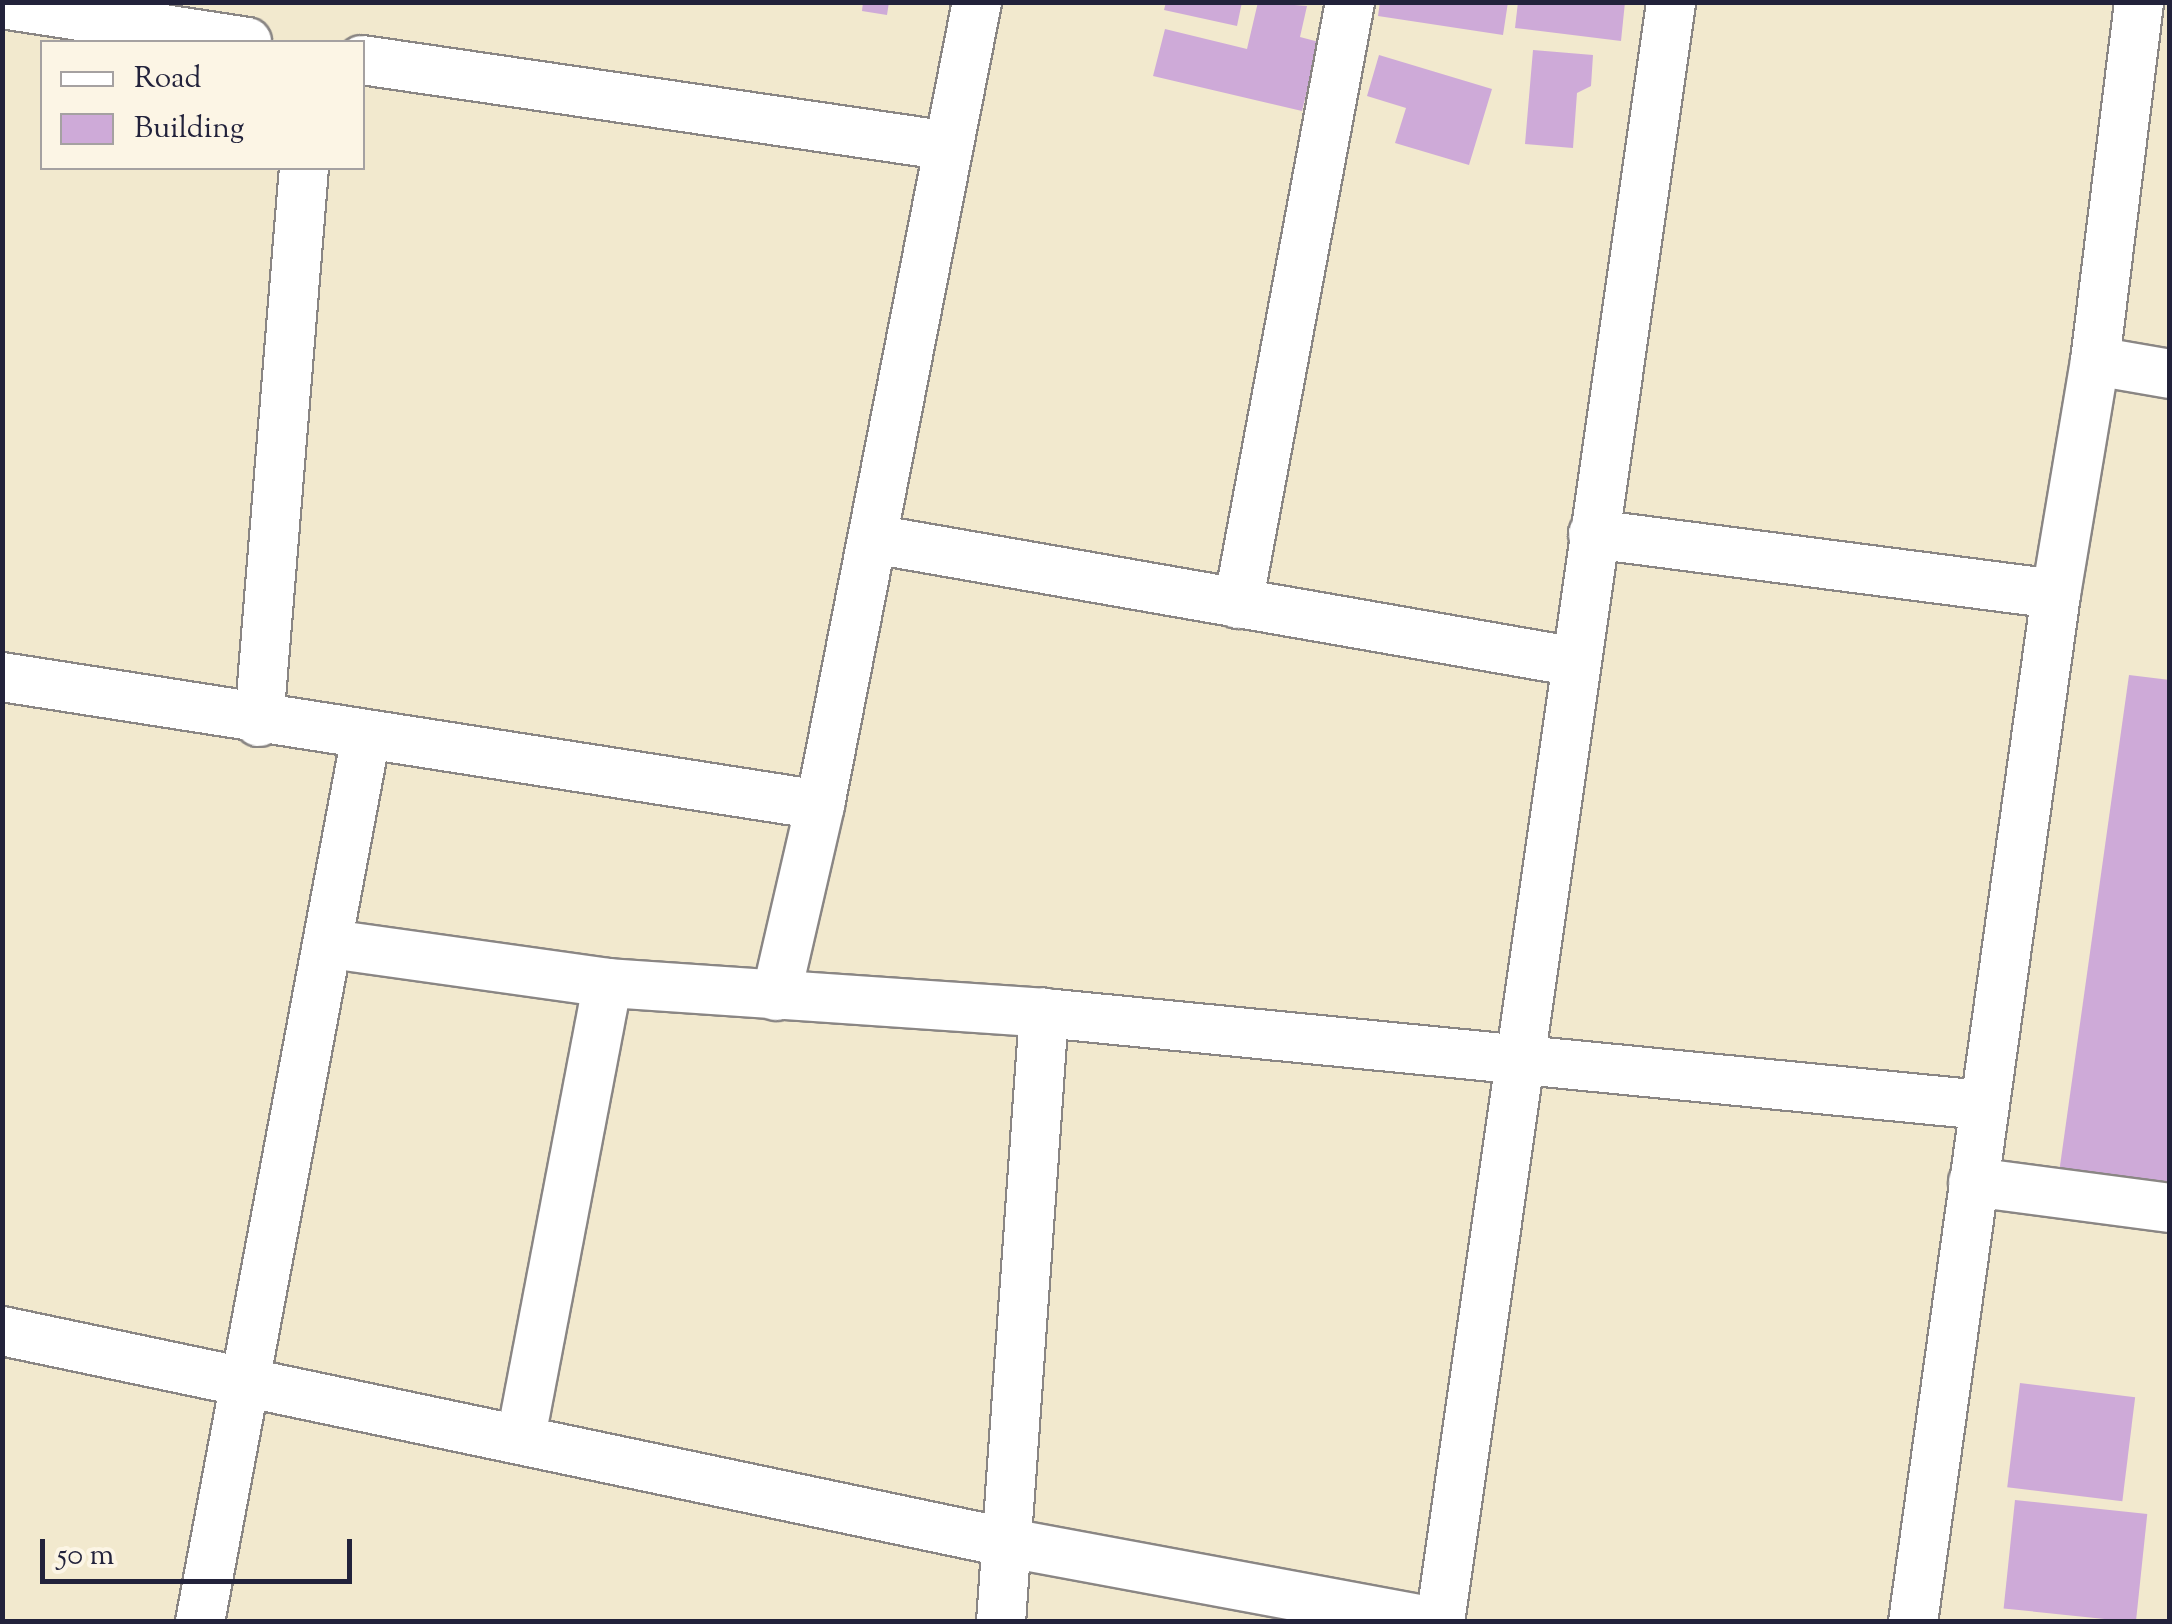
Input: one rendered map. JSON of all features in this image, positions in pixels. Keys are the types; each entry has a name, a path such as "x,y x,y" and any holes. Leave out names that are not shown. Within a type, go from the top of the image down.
{"street":[{"path":"776,996 820,805 977,2"},
{"path":"1238,604 1350,2"},
{"path":"2,1331 248,1385 522,1437 1009,1543 1438,1622 1671,2"},
{"path":"1913,1622 2056,594 2095,361 2139,2"},
{"path":"2,4 234,40"},
{"path":"365,60 949,146"},
{"path":"260,722 304,170"},
{"path":"2095,361 2170,374"},
{"path":"1593,534 2056,594"},
{"path":"873,538 1576,662"},
{"path":"2,677 260,722 820,805"},
{"path":"200,1622 331,944 366,736"},
{"path":"331,944 608,982 1044,1014 1519,1056 1983,1105"},
{"path":"522,1437 608,982"},
{"path":"1001,1622 1044,1014"},
{"path":"1973,1182 2170,1208"}],"building":[{"path":"863,2 889,2 887,15 862,11"},
{"path":"1166,2 1242,2 1237,26 1164,10"},
{"path":"1258,2 1307,6 1300,37 1319,42 1302,111 1153,76 1165,29 1247,49"},
{"path":"1380,2 1508,2 1503,35 1378,16"},
{"path":"1518,2 1625,2 1621,41 1515,28"},
{"path":"1533,50 1593,55 1591,86 1577,93 1573,148 1525,144"},
{"path":"1379,55 1492,89 1469,165 1395,143 1406,108 1367,96"},
{"path":"2129,675 2170,680 2170,1188 2059,1173"},
{"path":"2020,1383 2135,1397 2122,1501 2007,1487"},
{"path":"2015,1500 2147,1514 2136,1622 2004,1608"}]}
